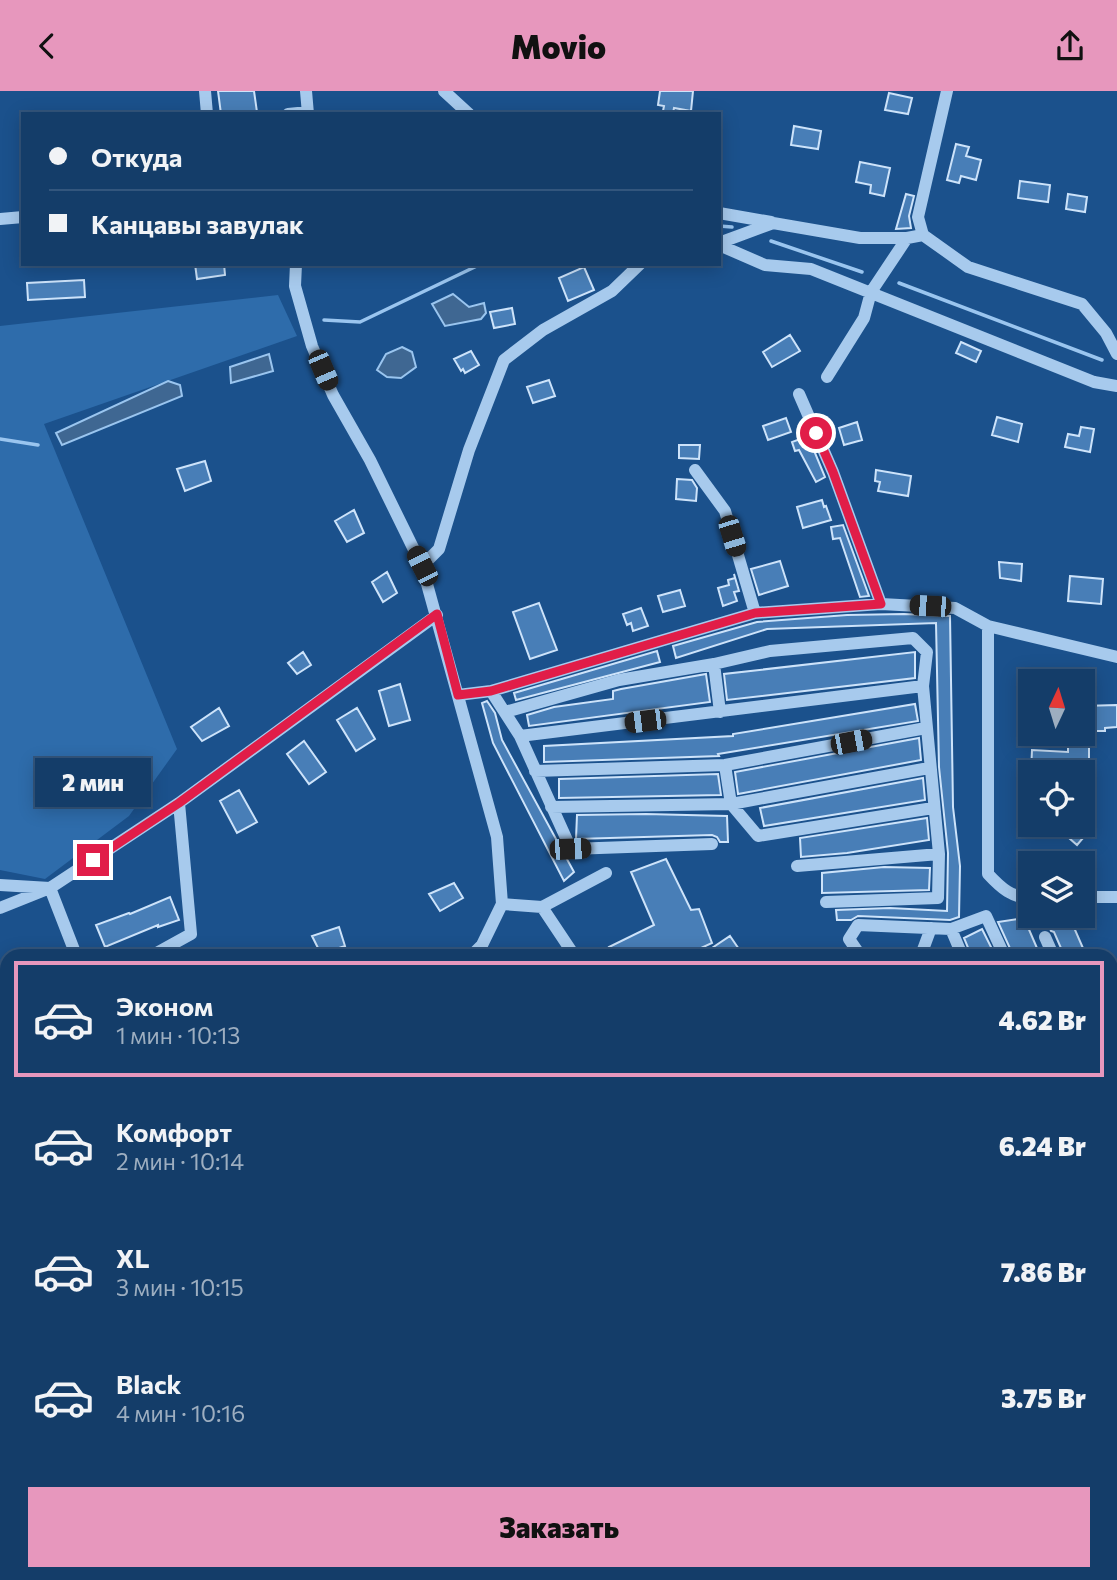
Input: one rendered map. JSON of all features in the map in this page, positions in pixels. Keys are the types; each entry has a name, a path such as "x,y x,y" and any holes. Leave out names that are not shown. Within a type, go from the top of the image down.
{"street":[{"path":"205,91 207,112"},
{"path":"306,91 308,112"},
{"path":"444,91 467,112"},
{"path":"947,91 918,217 923,235 968,267 1082,304 1106,333 1117,354"},
{"path":"721,213 860,238 907,238 923,235"},
{"path":"0,219 21,217"},
{"path":"721,243 773,223"},
{"path":"827,377 864,318 871,292 907,238"},
{"path":"721,245 765,265 811,269 1094,382 1117,386"},
{"path":"296,266 295,286 313,347 333,394 370,460 422,566 497,837 502,904 478,949"},
{"path":"422,566 439,549 469,450 503,360 542,330 612,291 638,266"},
{"path":"799,394 833,472 881,604"},
{"path":"695,470 725,511 755,613"},
{"path":"458,695 491,691 755,613 881,604 955,608 988,626 1117,657"},
{"path":"0,908 50,888 179,803 437,614"},
{"path":"988,626 988,874 1002,889 1018,895"},
{"path":"505,712 619,680 770,651 913,638 927,652 923,686 939,854 938,898 826,902"},
{"path":"713,664 720,712"},
{"path":"520,736 923,686"},
{"path":"491,691 520,736 570,849 712,844"},
{"path":"536,771 725,765 926,728"},
{"path":"725,765 732,804 758,836 933,808"},
{"path":"551,807 732,804 929,768"},
{"path":"168,949 191,934 179,803"},
{"path":"797,866 939,854"},
{"path":"502,904 542,907 606,873"},
{"path":"0,885 50,888"},
{"path":"50,888 74,949"},
{"path":"1095,897 1117,897"},
{"path":"542,907 570,949"},
{"path":"856,949 849,939 858,925 951,929 986,916 1001,949"},
{"path":"923,949 931,928"},
{"path":"951,929 959,949"},
{"path":"1045,937 1050,949"}],"shaded area":[{"path":"453,294 469,307 484,303 486,313 481,319 445,326 432,304"},
{"path":"278,295 297,336 44,424 177,749 129,816 45,879 0,870 0,326"},
{"path":"402,347 412,352 416,367 401,378 387,377 377,370 386,354"},
{"path":"269,354 273,371 231,383 230,367"},
{"path":"168,381 180,385 182,396 62,445 56,433"}],"building":[{"path":"218,91 254,91 257,112 221,112"},
{"path":"660,91 693,91 691,111 674,108 673,112 668,112 663,111 664,106 658,105"},
{"path":"889,93 912,98 908,114 885,110"},
{"path":"794,126 821,131 818,149 791,145"},
{"path":"956,144 969,147 966,156 981,160 976,180 961,176 959,183 947,180"},
{"path":"860,162 890,168 884,196 870,193 871,185 856,182"},
{"path":"1020,181 1050,185 1048,202 1018,198"},
{"path":"906,194 914,196 909,216 911,228 896,229"},
{"path":"1068,194 1087,197 1085,212 1066,209"},
{"path":"195,266 224,266 225,275 197,279"},
{"path":"584,267 594,290 568,301 559,278"},
{"path":"84,280 85,297 28,300 27,283"},
{"path":"512,308 515,324 494,328 490,312"},
{"path":"790,335 800,351 772,367 763,352"},
{"path":"961,342 981,351 976,362 956,353"},
{"path":"471,351 479,365 465,373 454,359"},
{"path":"549,380 555,396 533,403 527,387"},
{"path":"997,417 1022,424 1018,442 992,435"},
{"path":"786,418 791,432 768,440 763,426"},
{"path":"857,422 862,440 844,445 839,428"},
{"path":"1081,427 1094,429 1090,452 1065,447 1068,434 1079,436"},
{"path":"808,436 825,477 816,482 792,442"},
{"path":"679,445 700,445 699,459 679,458"},
{"path":"205,461 211,481 185,491 177,469"},
{"path":"876,470 911,476 908,496 878,491 880,482 875,481"},
{"path":"677,479 692,480 697,488 696,501 676,499"},
{"path":"822,500 831,520 803,528 797,507"},
{"path":"354,510 364,533 347,542 335,521"},
{"path":"843,525 869,596 860,597 840,538 833,539 831,527"},
{"path":"780,561 788,586 759,595 751,569"},
{"path":"999,562 1022,564 1021,581 1000,578"},
{"path":"387,572 397,593 383,602 372,582"},
{"path":"734,574 739,591 734,592 737,601 723,606 718,588 729,585 728,580 735,578"},
{"path":"1070,576 1103,579 1101,604 1068,601"},
{"path":"680,590 685,606 663,612 658,596"},
{"path":"539,603 557,650 530,659 513,612"},
{"path":"641,608 648,626 633,631 631,623 627,625 623,614"},
{"path":"904,614 950,616 953,807 960,866 959,917 950,920 858,916 851,920 837,920 836,910 890,908 947,911 948,853 939,767 936,623 767,629 676,658 673,646 757,622"},
{"path":"657,651 660,662 516,700 514,693"},
{"path":"303,652 311,665 297,674 288,663"},
{"path":"915,652 915,678 727,700 724,674"},
{"path":"706,674 710,702 529,726 527,715 554,707 613,699 613,691"},
{"path":"400,684 410,720 389,726 379,691"},
{"path":"487,701 495,713 502,740 574,872 564,881 493,743 482,703"},
{"path":"915,704 918,721 718,754 719,756 544,762 544,746 733,736"},
{"path":"1117,705 1117,727 1096,731 1096,706"},
{"path":"219,708 229,726 202,741 191,727"},
{"path":"357,708 375,739 356,751 337,720"},
{"path":"919,738 921,760 738,794 735,772"},
{"path":"304,741 326,772 309,784 287,754"},
{"path":"1068,746 1089,746 1089,760 1032,760 1032,750 1068,752"},
{"path":"718,774 721,795 559,798 559,779"},
{"path":"923,778 925,800 764,826 760,808"},
{"path":"239,790 257,822 237,833 220,801"},
{"path":"577,815 727,816 728,842 720,842 712,835 576,839"},
{"path":"927,818 929,840 801,857 800,838"},
{"path":"1068,837 1084,837 1077,845"},
{"path":"666,859 691,910 699,909 712,943 699,949 610,949 609,947 654,925 631,872"},
{"path":"884,867 930,868 929,890 822,893 822,873"},
{"path":"454,883 463,898 440,911 429,894"},
{"path":"170,897 179,920 158,925 105,947 96,925"},
{"path":"1018,919 1018,928 1028,928 1037,949 1010,949 998,922"},
{"path":"339,927 345,946 318,949 312,936"},
{"path":"1050,928 1074,928 1083,949 1061,949"},
{"path":"982,929 992,949 969,949 964,938"},
{"path":"730,936 739,949 713,949"}],"waterway":[{"path":"721,226 732,227"},
{"path":"771,241 862,272"},
{"path":"324,320 360,322 477,266"},
{"path":"899,283 1102,360"},
{"path":"0,439 38,445"}],"route":[{"path":"93,860 179,803 437,614 458,695 491,691 755,613 881,604 816,433"}]}
